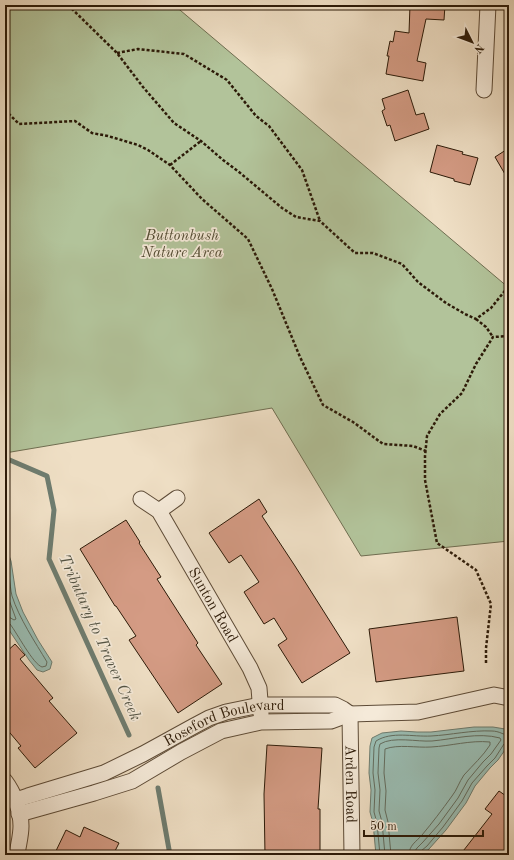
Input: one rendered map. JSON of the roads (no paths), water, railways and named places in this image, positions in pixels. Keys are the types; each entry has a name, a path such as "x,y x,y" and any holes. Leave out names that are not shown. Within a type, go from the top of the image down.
{"street":[{"path":"484,90 488,5"},
{"path":"159,512 177,498"},
{"name":"Sunton Road","path":"141,499 159,512 250,668 258,688 261,722"},
{"name":"Roseford Boulevard","path":"18,807 108,789 132,781 181,752 221,731 261,722 331,721 350,714 418,712 494,695 509,698"},
{"name":"Roseford Boulevard","path":"18,807 28,796 104,773 143,754 209,718 226,712 260,705 334,705 350,714"},
{"name":"Arden Road","path":"350,714 352,855"},
{"path":"104,773 108,789"},
{"path":"5,781 11,788 18,807 21,825 17,855"}],"water":[{"path":"5,545 11,561 16,594 23,612 52,662 50,669 43,672 37,670 29,660 5,624"},
{"path":"474,727 493,727 505,729 509,735 509,742 498,760 475,786 466,803 446,830 422,855 376,855 373,823 370,812 371,790 369,773 370,746 372,738 382,733 401,731 431,732"}],"waterway":[{"name":"Tributary to Traver Creek","path":"5,458 47,476 54,510 49,559 129,735"},
{"name":"Tributary to Traver Creek","path":"158,788 170,855"}],"park label":[{"name":"Buttonbush Nature Area","path":"182,244"}]}
